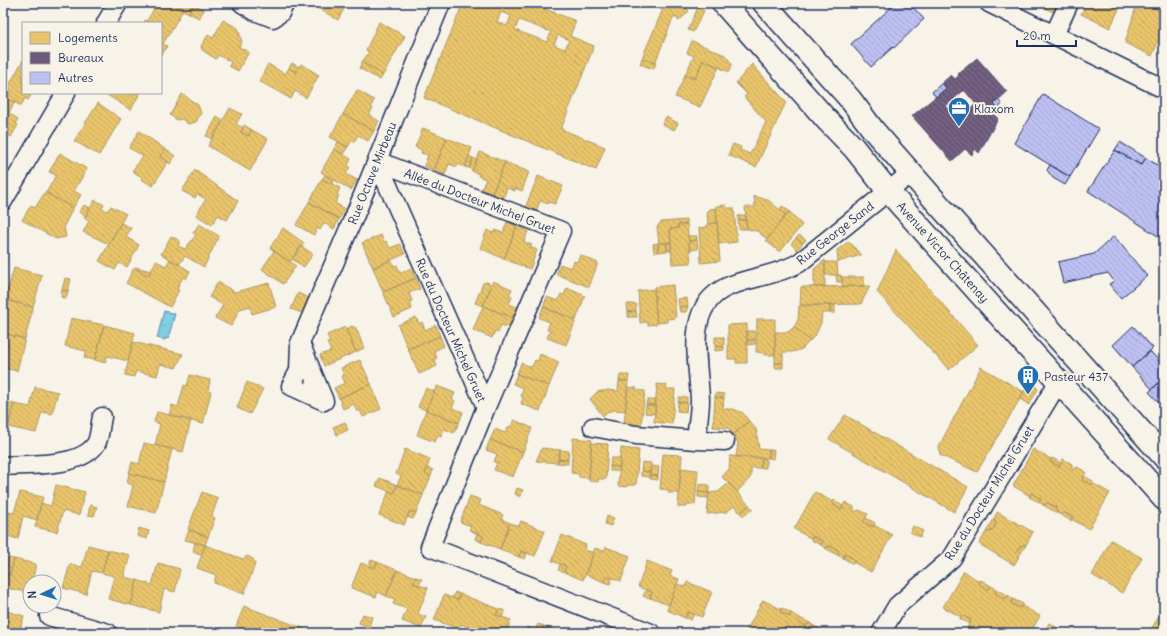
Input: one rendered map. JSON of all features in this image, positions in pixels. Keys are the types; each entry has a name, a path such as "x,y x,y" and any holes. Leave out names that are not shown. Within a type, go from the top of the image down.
{"main road":[{"name":"Avenue Victor Châtenay","path":"723,3 826,119 854,148 888,190 1164,499"},
{"path":"764,3 850,100 874,131 911,173 1164,457"},
{"path":"993,308 1015,289"}],"street":[{"path":"107,22 118,3"},
{"path":"242,3 255,11 273,18 280,13 285,3"},
{"name":"Rue Octave Mirbeau","path":"300,343 377,161 441,3"},
{"path":"989,3 1164,89"},
{"path":"1054,35 1069,3"},
{"path":"3,201 65,94"},
{"name":"Allée du Docteur Michel Gruet","path":"377,161 561,231 486,407"},
{"name":"Rue du Docteur Michel Gruet","path":"377,161 486,407 430,547 651,633"},
{"name":"Rue George Sand","path":"696,440 700,402 696,328 702,309 709,299 728,287 778,273 799,263 815,252 888,190 911,173"},
{"name":"Rue du Docteur Michel Gruet","path":"881,633 897,606 952,558 1059,381"},
{"path":"3,466 64,462 84,455 97,442 102,417"},
{"path":"593,427 636,435 725,441"},
{"path":"49,616 108,633"}],"water":[{"path":"164,311 175,314 168,339 165,338 165,340 157,338"}],"building: Logements":[{"path":"155,3 194,4 189,13 183,10 163,44 167,46 162,55 162,22 144,22 145,20 147,21 155,7 153,6"},
{"path":"316,3 347,3 338,20 314,6"},
{"path":"463,3 530,3 576,21 570,36 594,46 561,129 605,147 596,170 424,98","holes":["501,12 511,16 507,26 497,22","519,20 551,32 547,42 515,30","558,35 569,40 565,49 554,45"]},
{"path":"669,3 682,3 689,11 679,21 674,16 655,63 642,58 665,4 666,6"},
{"path":"1034,3 1057,3 1053,12"},
{"path":"1087,3 1111,3 1120,7 1110,28 1081,14"},
{"path":"1137,3 1145,3 1164,11 1164,28 1152,56 1125,43"},
{"path":"194,4 204,10 199,18 189,13"},
{"path":"699,5 704,11 693,32 688,30"},
{"path":"223,20 238,28 242,42 239,47 249,52 238,71 229,66 231,62 218,55 216,59 202,50 201,46 208,35 213,38"},
{"path":"379,22 405,36 383,75 362,62 369,52 366,50"},
{"path":"692,41 725,55 732,64 729,72 703,60 695,79 685,75 694,56 687,53"},
{"path":"642,58 656,64 653,69 640,64"},
{"path":"703,60 719,67 700,107 675,97 685,75 695,79"},
{"path":"22,62 22,94 31,94 28,100 25,98 21,106 3,96 3,85 8,87"},
{"path":"362,62 383,75 380,80 359,68"},
{"path":"292,63 299,67 296,72 289,68"},
{"path":"268,64 285,74 289,68 296,72 301,64 319,75 306,98 295,91 291,99 259,81"},
{"path":"752,64 786,102 756,167 728,155 733,144 741,147 740,150 750,154 766,122 744,97 747,94 736,83"},
{"path":"357,90 374,100 371,107 373,108 369,115 379,121 374,131 343,114"},
{"path":"108,94 139,94 131,110"},
{"path":"182,94 198,105 201,113 196,122 188,124 182,119 177,120 170,115"},
{"path":"3,96 15,102 9,113 18,119 16,123 18,125 11,137 7,134 3,141"},
{"path":"98,103 121,119 99,155 74,141"},
{"path":"230,108 242,114 236,124 243,128 241,132 248,136 252,130 268,139 250,171 208,146"},
{"path":"343,114 374,131 368,141 358,135 354,142 351,141 348,147 330,137"},
{"path":"217,117 223,121 212,139 206,136"},
{"path":"666,117 678,123 674,130 662,124"},
{"path":"244,125 252,130 248,136 241,132"},
{"path":"423,128 447,138 434,170 424,166 428,155 421,153 422,150 415,147"},
{"path":"139,131 165,149 160,157 168,161 153,186 141,179 142,177 132,171 143,156 129,148"},
{"path":"447,138 472,148 465,167 458,164 457,167 449,164 445,175 434,170"},
{"path":"338,142 348,147 343,154 334,149"},
{"path":"165,149 175,156 170,164 160,157"},
{"path":"334,149 351,159 348,165 350,167 346,174 357,180 351,190 321,172"},
{"path":"480,152 505,162 492,194 481,190 486,179 478,176 479,174 472,171"},
{"path":"60,153 87,169 74,191 81,195 73,208 46,193 56,175 49,172"},
{"path":"469,156 473,158 469,168 465,167"},
{"path":"473,158 477,160 472,171 469,168"},
{"path":"505,162 529,172 522,191 515,188 515,191 507,188 503,199 492,194"},
{"path":"195,170 238,201 227,220 218,215 212,225 196,215 206,199 197,194 195,198 182,191"},
{"path":"325,175 334,180 332,184 322,179"},
{"path":"538,176 563,186 555,204 549,202 548,204 540,201 536,212 525,208"},
{"path":"322,179 340,188 337,195 339,196 335,203 345,209 339,219 309,202"},
{"path":"45,192 73,208 64,226 66,237 56,239 22,220 31,205 35,208"},
{"path":"754,196 768,200 786,215 767,239 757,231 747,229 745,207 755,207"},
{"path":"95,200 104,205 102,208 107,211 111,206 126,214 109,244 83,232 89,221 84,218"},
{"path":"309,202 339,219 334,229 324,223 320,230 317,228 314,235 296,225"},
{"path":"84,205 90,208 86,216 79,212"},
{"path":"726,205 726,208 734,208 737,242 719,244 716,206"},
{"path":"782,206 789,211 786,215 780,209"},
{"path":"716,208 717,223 708,224 707,212 710,209"},
{"path":"789,211 802,225 780,252 766,241"},
{"path":"746,215 746,220 738,220 738,216"},
{"path":"687,220 687,224 678,225 678,228 670,229 671,242 659,243 657,227 661,222"},
{"path":"738,220 746,220 747,229 739,229"},
{"path":"507,222 517,226 504,259 480,248 487,230 493,233 495,230 503,233"},
{"path":"121,223 131,228 126,237 139,245 127,267 119,263 115,270 99,261"},
{"path":"717,223 720,261 701,263 699,228 707,227 707,224"},
{"path":"199,224 219,236 204,267 185,256 179,265 161,254 171,236 180,241 178,246 185,249 196,235 193,233"},
{"path":"687,224 691,263 672,264 670,229 678,228 678,225"},
{"path":"517,226 528,231 524,242 532,245 530,247 537,250 530,269 504,259"},
{"path":"283,228 304,243 290,262 270,248"},
{"path":"381,235 384,242 386,241 390,248 400,244 405,254 373,268 362,243"},
{"path":"799,235 806,240 803,243 796,238"},
{"path":"688,236 697,236 697,240 689,241"},
{"path":"796,238 803,243 797,250 791,244"},
{"path":"697,240 698,249 690,250 689,241"},
{"path":"849,241 861,255 838,262 837,250"},
{"path":"671,242 671,251 667,251 667,243"},
{"path":"658,243 658,252 654,252 653,244"},
{"path":"658,243 667,243 667,251 658,252"},
{"path":"301,246 313,254 304,267 292,259"},
{"path":"896,250 978,345 949,370 877,292"},
{"path":"274,251 296,266 283,284 262,269"},
{"path":"580,255 598,263 589,287 556,274 560,264 571,268 574,261 577,262"},
{"path":"170,259 190,271 186,279 183,277 177,288 179,290 170,307 126,283 134,268 148,276 156,261 166,266"},
{"path":"391,260 394,266 397,265 400,273 411,268 416,278 383,292 373,268"},
{"path":"825,260 825,287 814,287 814,269"},
{"path":"825,262 837,262 838,275 825,275"},
{"path":"135,267 151,271 148,276"},
{"path":"14,268 42,275 33,307 3,299 3,287 8,289"},
{"path":"836,275 841,275 842,282 837,282"},
{"path":"842,277 864,277 864,286 842,287"},
{"path":"65,278 71,279 68,291 62,290"},
{"path":"416,278 420,289 409,293 412,301 410,302 412,309 394,317 383,292"},
{"path":"493,281 512,289 509,295 512,297 509,304 520,308 516,319 483,306"},
{"path":"218,282 235,292 269,283 276,307 252,314 250,306 240,309 231,326 215,318 223,305 209,297"},
{"path":"486,282 492,284 483,306 475,303 483,283"},
{"path":"673,285 676,318 667,319 667,322 657,323 654,287"},
{"path":"870,286 861,304 800,305 801,287"},
{"path":"567,288 585,296 576,320 543,307 547,297 558,301 561,294 564,295"},
{"path":"654,289 657,324 648,325 648,322 640,323 638,291"},
{"path":"62,290 68,291 66,299 61,297"},
{"path":"298,293 313,300 307,315 291,309"},
{"path":"687,298 688,306 679,307 678,299"},
{"path":"5,300 33,307 25,339 3,333 3,308"},
{"path":"627,304 636,304 636,311 628,312"},
{"path":"830,305 830,313 822,313 821,323 816,334 810,341 794,327 798,320 799,306"},
{"path":"830,305 835,305 835,313 830,313"},
{"path":"483,306 516,319 512,329 501,325 498,333 495,331 492,338 473,330"},
{"path":"688,306 686,312 680,312 679,307"},
{"path":"543,307 576,320 566,345 547,338 550,331 547,330 550,322 539,318"},
{"path":"636,311 637,317 628,317 628,312"},
{"path":"416,317 419,324 422,322 425,330 436,325 440,336 408,349 398,325"},
{"path":"71,318 104,325 95,360 84,358 86,351 65,346"},
{"path":"757,319 775,319 775,355 764,355 764,353 756,352"},
{"path":"747,324 747,363 736,363 736,359 728,359 728,325"},
{"path":"104,325 135,333 128,361 107,356 105,363 95,360"},
{"path":"352,326 356,328 364,348 356,352 346,329"},
{"path":"345,327 356,352 324,366 320,355 331,351 327,343 330,342 327,335"},
{"path":"794,327 810,341 802,349 793,352 783,352 783,363 775,363 775,332 788,332"},
{"path":"747,331 755,331 755,340 747,340"},
{"path":"3,333 25,339 17,371 3,368"},
{"path":"440,336 444,346 434,351 437,358 434,359 437,366 419,374 408,349"},
{"path":"715,337 724,337 724,347 715,346"},
{"path":"747,340 755,340 755,344 747,345"},
{"path":"133,342 183,354 176,368 160,364 157,376 136,371 134,377 125,375"},
{"path":"715,346 724,347 724,350 715,351"},
{"path":"540,354 559,362 549,386 517,374 521,363 532,367 535,360 538,361"},
{"path":"360,360 371,384 339,398 334,388 345,383 341,368"},
{"path":"775,363 783,363 783,368 775,368"},
{"path":"981,367 1024,392 977,472 940,455 939,446"},
{"path":"517,374 549,386 540,411 521,404 523,388 513,384"},
{"path":"190,375 210,380 208,391 211,392 203,424 169,415 172,405 178,407 184,385 187,386"},
{"path":"620,375 629,375 628,381 619,381"},
{"name":"Pasteur 437","path":"1030,380 1038,389 1029,405 1020,399"},
{"path":"619,381 628,381 625,411 614,410 607,412 603,416 590,399 597,392 608,390 618,391"},
{"path":"247,382 263,389 250,414 237,408"},
{"path":"371,384 381,409 363,417 360,410 357,412 354,404 343,409 339,398"},
{"path":"657,384 667,385 666,389 675,389 672,424 654,422"},
{"path":"437,386 455,393 452,399 455,401 452,408 463,412 459,423 426,410"},
{"path":"35,387 58,392 52,414 42,412 36,433 8,427 14,404 30,407"},
{"path":"628,387 645,391 641,426 624,424"},
{"path":"426,388 434,391 426,410 418,407"},
{"path":"716,393 724,394 724,398 715,397"},
{"path":"679,397 687,397 687,403 678,402"},
{"path":"715,397 724,398 723,409 733,409 743,413 749,421 733,435 728,428 713,427"},
{"path":"647,400 656,400 656,405 646,405"},
{"path":"3,401 14,404 8,427 3,425"},
{"path":"678,402 687,403 686,412 677,411"},
{"path":"646,405 656,405 655,414 645,413"},
{"path":"426,410 459,423 454,433 444,429 441,437 438,435 435,442 417,435"},
{"path":"157,412 191,420 183,452 155,445 160,424 154,422"},
{"path":"845,415 968,487 954,512 829,439"},
{"path":"514,420 532,428 523,452 490,440 495,429 505,433 509,426 511,427"},
{"path":"749,421 756,429 759,449 769,450 769,458 736,457 738,443 733,435"},
{"path":"345,422 348,430 337,435 333,427"},
{"path":"573,438 592,440 589,478 579,477 579,474 571,473"},
{"path":"490,440 523,452 513,477 494,470 497,463 494,462 497,454 486,450"},
{"path":"144,443 172,449 164,482 129,473 132,462 139,464"},
{"path":"591,443 608,444 606,479 598,479 598,482 589,481"},
{"path":"542,448 560,450 558,463 536,461"},
{"path":"621,448 639,450 636,485 627,485 627,487 618,486"},
{"path":"405,449 430,459 425,474 431,476 423,495 397,485 401,476 396,474"},
{"path":"1033,449 1051,459 1050,461 1059,467 1063,459 1072,464 1072,470 1077,467 1086,472 1082,480 1091,485 1092,483 1110,493 1089,529 1071,519 1073,517 1063,512 1061,515 1057,513 1056,507 1048,503 1043,505 1039,502 1041,499 1031,493 1030,496 1013,486"},
{"path":"560,450 569,451 568,460 558,459"},
{"path":"769,450 774,450 773,459 769,458"},
{"path":"663,454 682,455 679,493 668,493 669,490 660,489"},
{"path":"730,456 762,458 761,468 751,468 751,477 737,492 722,477 729,469"},
{"path":"611,458 620,458 620,467 610,466"},
{"path":"762,458 766,458 766,468 761,468"},
{"path":"1052,458 1061,463 1059,467 1050,461"},
{"path":"558,459 568,460 568,464 558,463"},
{"path":"642,462 651,463 650,472 641,471"},
{"path":"610,466 620,467 619,471 610,471"},
{"path":"651,466 659,467 658,476 650,475"},
{"path":"427,468 433,470 431,476 425,474"},
{"path":"681,468 698,470 695,504 687,505 687,507 678,507"},
{"path":"641,471 650,472 650,477 641,476"},
{"path":"129,473 164,482 156,513 128,506 133,485 127,483"},
{"path":"650,475 658,476 658,480 650,479"},
{"path":"1084,476 1093,481 1091,485 1082,480"},
{"path":"380,478 397,485 394,493 376,486"},
{"path":"729,483 749,505 740,513 734,506 727,512 707,514 709,493 718,492"},
{"path":"699,484 709,485 709,493 698,492"},
{"path":"56,485 85,492 79,515 63,511 57,532 35,527 41,503 51,506"},
{"path":"397,485 423,495 416,513 410,511 404,525 379,515 389,491 394,493"},
{"path":"517,488 523,490 520,497 515,494"},
{"path":"20,492 43,497 37,520 23,516 18,539 3,535 3,511 14,513"},
{"path":"202,492 218,498 212,516 215,518 208,537 188,529"},
{"path":"698,492 709,493 708,498 698,497"},
{"path":"815,492 833,502 832,504 841,510 845,502 854,507 854,512 859,510 868,514 863,522 873,527 874,525 892,535 871,572 853,562 855,560 845,554 843,558 839,556 838,550 830,546 825,548 821,545 823,542 813,536 812,539 794,529"},
{"path":"1031,493 1041,499 1039,502 1029,497"},
{"path":"470,496 481,500 479,505 503,515 501,519 510,523 500,549 481,542 483,536 469,530 471,526 460,522"},
{"path":"834,500 843,506 841,510 832,504"},
{"path":"1048,503 1056,507 1057,513 1043,505"},
{"path":"90,505 97,507 94,516 88,515"},
{"path":"749,505 753,509 744,516 740,513"},
{"path":"410,511 416,513 413,519 407,517"},
{"path":"997,512 1033,532 1026,545 1020,546 1016,553 1018,558 1014,565 979,544 986,532 992,531 996,524 994,519"},
{"path":"1063,512 1073,517 1071,521 1061,515"},
{"path":"607,516 614,518 611,526 605,524"},
{"path":"866,518 875,523 873,527 863,522"},
{"path":"994,519 996,524 992,531 986,532"},
{"path":"521,521 545,531 535,556 521,551 519,557 500,549 510,523 519,526"},
{"path":"913,526 923,531 920,537 910,532"},
{"path":"139,528 149,531 147,539 137,536"},
{"path":"189,530 208,537 205,545 185,540"},
{"path":"477,533 483,536 481,542 475,539"},
{"path":"562,535 586,545 585,550 594,553 583,580 564,572 566,566 552,561"},
{"path":"813,536 823,542 821,545 811,540"},
{"path":"1111,540 1142,558 1122,593 1092,575"},
{"path":"195,542 205,545 202,554 193,552"},
{"path":"88,545 108,550 102,573 92,571 86,594 63,588 70,564 82,567"},
{"path":"205,545 243,559 247,556 253,559 255,564 244,594 214,583 216,575 197,568"},
{"path":"1026,545 1018,558 1016,553 1020,546"},
{"path":"830,546 838,550 839,556 825,548"},
{"path":"606,547 630,556 621,581 606,576 604,582 585,574 595,548 604,551"},
{"path":"108,550 130,555 124,577 137,580 131,605 108,599 114,576 102,573"},
{"path":"521,551 527,553 525,559 519,557"},
{"path":"845,554 855,560 853,564 843,558"},
{"path":"8,558 14,559 10,575 4,574"},
{"path":"14,559 36,564 34,574 22,574 22,591 7,588 5,598 3,598 3,573 10,575"},
{"path":"371,560 377,562 375,568 369,566"},
{"path":"647,561 672,571 670,576 679,579 669,605 650,598 652,592 638,587"},
{"path":"377,562 397,570 386,596 378,592 376,597 351,588 361,563 375,568"},
{"path":"158,563 180,569 175,592 164,589 159,612 131,605 137,580 152,585"},
{"path":"560,564 566,566 564,572 558,570"},
{"path":"397,570 416,577 413,583 428,588 418,614 426,617 421,628 402,621 407,609 393,604 395,599 386,596"},
{"path":"964,571 980,582 979,584 988,590 991,586 995,588 996,594 1004,599 1009,596 1013,599 1011,603 1020,608 1022,606 1040,616 1030,633 981,633 981,630 976,633 967,628 971,620 962,615 961,617 943,607"},
{"path":"606,576 612,578 610,584 604,582"},
{"path":"416,577 422,579 419,585 413,583"},
{"path":"981,580 991,586 988,590 979,584"},
{"path":"687,582 712,592 702,617 688,612 685,618 667,610 677,584 686,587"},
{"path":"995,588 1009,596 1004,599 996,594"},
{"path":"646,590 652,592 650,598 643,596"},
{"path":"455,592 460,594 458,600 452,598"},
{"path":"460,594 499,609 496,615 511,620 506,633 477,633 478,631 461,624 459,629 434,620 444,595 458,600"},
{"path":"1013,599 1023,604 1020,608 1011,603"},
{"path":"763,600 781,609 780,612 789,617 791,613 796,616 797,621 804,626 810,623 814,626 812,630 818,633 745,633"},
{"path":"244,606 305,629 304,633 253,633 236,626"},
{"path":"782,608 791,613 789,617 780,612"},
{"path":"499,609 505,611 502,617 496,615"},
{"path":"3,610 24,616 19,633 3,633"},
{"path":"688,612 694,614 691,620 685,618"},
{"path":"363,614 372,617 369,627 359,623"},
{"path":"962,615 971,620 969,624 960,619"},
{"path":"796,616 810,623 804,626 797,621"},
{"path":"1159,616 1164,619 1164,633 1149,633"},
{"path":"1049,623 1061,630 1060,633 1044,633"},
{"path":"538,624 544,626 541,632 535,630"},
{"path":"544,626 562,633 525,633 527,627 541,632"},
{"path":"814,626 824,631 818,633 812,630"}],"building: Bureaux":[{"path":"977,58 1007,92 994,104 998,109 993,113 998,119 979,153 975,149 972,155 965,149 952,161 912,116 946,88 942,83 951,75 955,79 959,75 958,74","holes":["964,90 976,104 958,120 946,106"]}],"building: Autres":[{"path":"896,3 909,3 924,19 894,48 893,47 871,67 851,44"},
{"path":"942,83 946,88 936,97 932,92"},
{"path":"1043,94 1099,129 1070,177 1014,143"},
{"path":"998,100 1002,104 998,109 994,104"},
{"path":"1120,142 1146,158 1141,165 1115,150"},
{"path":"1115,150 1141,165 1146,158 1164,169 1164,240 1088,191"},
{"path":"1050,165 1070,177 1065,185 1053,178 1047,170"},
{"path":"1114,236 1147,276 1121,298 1109,284 1114,281 1108,273 1063,283 1058,262 1094,254"},
{"path":"1133,326 1153,348 1132,367 1113,345"},
{"path":"1150,351 1164,367 1164,378 1152,389 1132,367"},
{"path":"1164,378 1164,408 1149,392"}],"place":[{"name":"Klaxom","path":"959,128"},
{"name":"Pasteur 437","path":"1028,396"}]}
